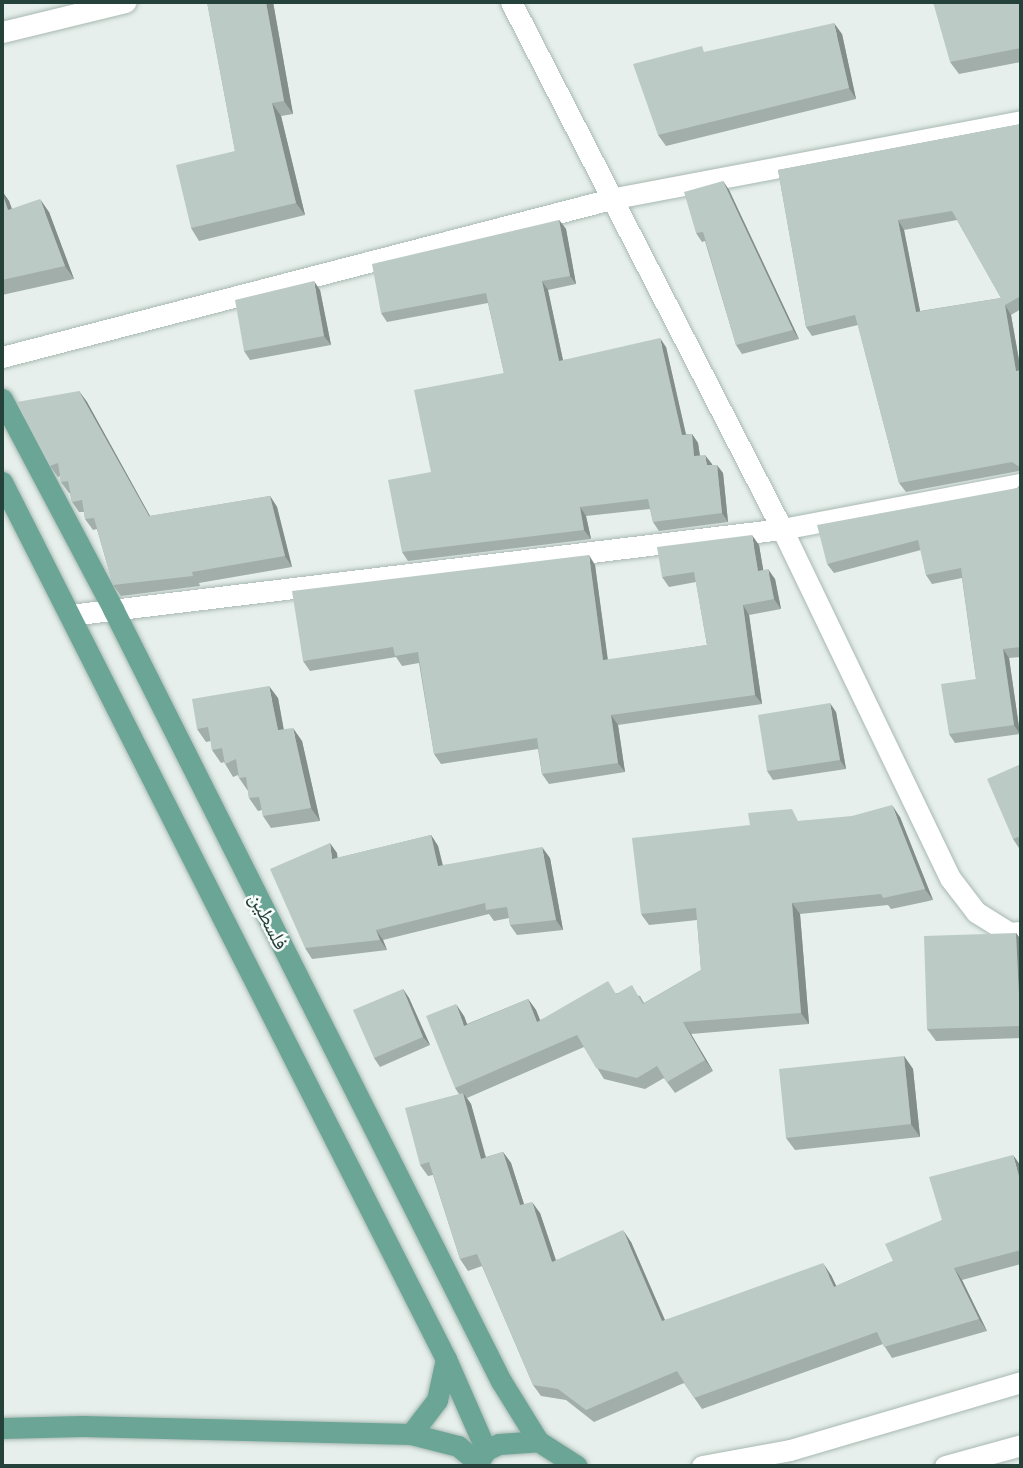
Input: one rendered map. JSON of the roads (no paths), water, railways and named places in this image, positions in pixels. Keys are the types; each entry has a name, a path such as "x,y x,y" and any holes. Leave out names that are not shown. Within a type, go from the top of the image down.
{"main road":[{"name":"فلسطين","path":"2,399 113,609 501,1381 538,1441"},
{"name":"فلسطين","path":"2,482 71,615 265,1009 446,1359 480,1460"},
{"path":"411,1434 437,1400 446,1359"},
{"path":"2,1429 82,1426 411,1434 458,1446 480,1460 538,1441 577,1466"}],"street":[{"path":"2,32 125,2"},
{"path":"511,2 615,198 782,529 950,878 976,912 1009,933 1021,932"},
{"path":"2,357 615,198 1021,121"},
{"path":"71,615 782,529 1021,484"},
{"path":"702,1466 790,1450 1021,1382"},
{"path":"945,1466 1021,1445"}]}
